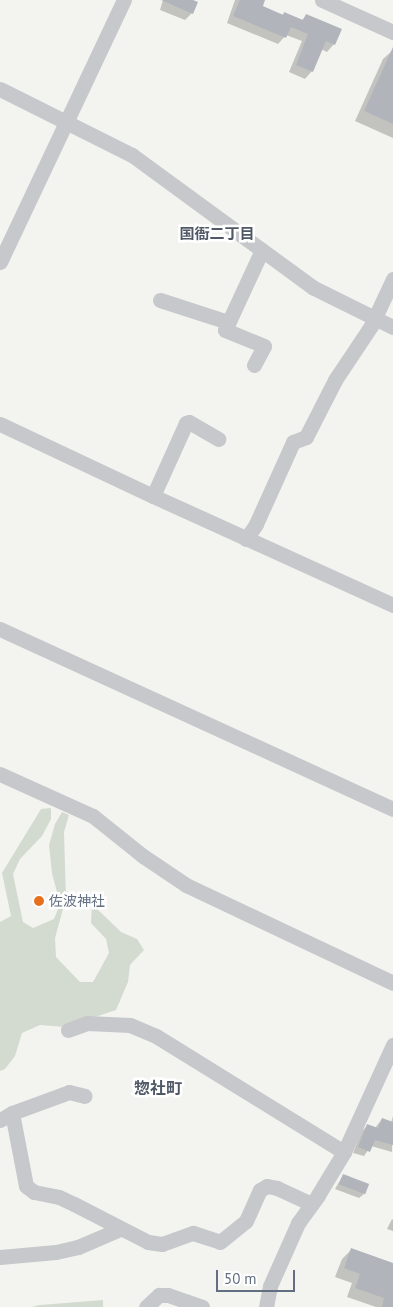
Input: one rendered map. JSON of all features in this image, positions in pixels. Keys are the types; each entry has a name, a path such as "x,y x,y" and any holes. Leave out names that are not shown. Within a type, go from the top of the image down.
{"street":[{"path":"0,262 124,0"},
{"path":"322,0 393,32"},
{"path":"0,89 132,155 314,288 393,327"},
{"path":"254,365 264,346 225,330 262,250"},
{"path":"246,539 256,524 293,442 306,437 335,380 375,318 393,279"},
{"path":"160,300 228,322"},
{"path":"153,496 186,423 189,422 218,439"},
{"path":"0,424 246,539 393,604"},
{"path":"0,628 393,809"},
{"path":"0,774 93,816 143,856 186,885 393,983"},
{"path":"68,1030 87,1023 130,1025 156,1036 344,1152"},
{"path":"266,1307 270,1286 298,1223 344,1152 393,1045"},
{"path":"85,1096 69,1092 6,1117 26,1186 34,1192 58,1197 148,1242 162,1244 193,1233 220,1242 246,1221 260,1190 267,1186 277,1188 311,1204"},
{"path":"0,1257 56,1252 78,1247 120,1229"},
{"path":"146,1307 159,1295 168,1295 202,1307"}],"shaded area":[{"path":"51,808 51,819 42,836 20,859 13,874 23,922 33,928 54,919 60,904 52,873 49,845 55,824 62,812 69,815 64,832 66,898 55,938 56,957 80,982 93,982 109,953 106,939 91,923 92,904 121,932 137,939 144,950 130,965 128,982 116,1010 65,1027 40,1025 22,1033 15,1056 5,1069 0,1071 0,922 11,916 2,873 41,809"},
{"path":"103,1300 103,1307 31,1307 40,1305"}],"building":[{"path":"161,0 193,0 198,2 193,14"},
{"path":"240,0 265,0 263,6 283,15 284,12 303,20 306,14 342,29 335,45 326,41 313,72 296,65 308,34 291,27 286,38 233,16"},
{"path":"393,47 393,124 364,111"},
{"path":"382,1118 393,1122 393,1145 375,1140 370,1152 358,1147 367,1124 378,1128"},
{"path":"343,1174 369,1184 365,1194 339,1184"},
{"path":"351,1248 393,1263 393,1307 382,1307 384,1298 355,1288 360,1274 344,1268"}],"place":[{"name":"佐波神社","path":"39,901"}],"district":[{"name":"国衙二丁目","path":"217,234"},
{"name":"惣社町","path":"158,1088"}]}
